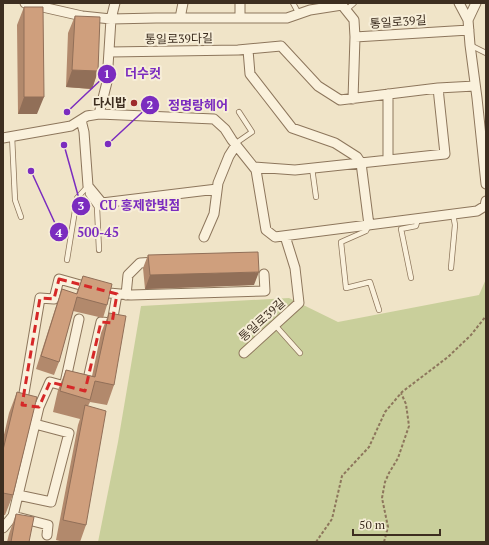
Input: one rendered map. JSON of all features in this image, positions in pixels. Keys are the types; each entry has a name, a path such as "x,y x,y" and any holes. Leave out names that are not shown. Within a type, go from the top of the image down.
{"street":[{"path":"25,3 82,16 112,19 240,17 287,18 310,10 342,5 354,20 355,37"},
{"path":"100,114 107,82 112,19 115,3"},
{"path":"180,18 183,3"},
{"path":"240,3 240,17"},
{"path":"459,3 469,25"},
{"path":"476,3 469,25 470,45 484,153 486,184"},
{"name":"통일로39길","path":"353,99 355,37 469,25"},
{"name":"통일로39다길","path":"110,52 248,50 281,46 318,86 340,100 353,99"},
{"path":"248,50 250,74 292,128 335,143 357,157 361,163 370,225"},
{"path":"353,99 438,88 476,86"},
{"path":"254,168 295,170 445,154 438,88"},
{"path":"388,94 388,160"},
{"path":"7,137 71,126 87,116 100,114 214,119 225,129 256,170 266,230 275,237 477,211 485,206 486,201"},
{"path":"81,120 84,132 88,186 102,203 218,189"},
{"path":"204,237 214,214 218,183 229,156 236,145"},
{"name":"통일로39길","path":"244,353 299,303 295,268 286,236"},
{"path":"126,295 128,275 140,263 164,262"},
{"path":"39,407 22,405 40,298 54,299 59,279 109,293 126,295 265,291 264,274"},
{"path":"3,528 12,516 39,407 50,382 85,391 101,322 112,323 117,294"},
{"path":"64,386 79,319"},
{"path":"18,495 51,502 69,433 35,424"},
{"path":"12,516 48,525 47,535"}],"lane":[{"path":"293,3 298,14"},
{"path":"346,10 354,3"},
{"path":"470,45 486,53"},
{"path":"236,145 239,141 252,132 239,112"},
{"path":"7,137 15,200 20,217"},
{"path":"312,168 316,197"},
{"path":"88,186 88,194 97,207 99,250"},
{"path":"67,260 77,198 88,186"},
{"path":"451,268 456,225 453,214"},
{"path":"411,278 401,229 416,226 418,218"},
{"path":"370,225 366,231 341,242 346,288 370,282 379,310"},
{"path":"275,325 300,353"}],"path":[{"path":"316,542 332,519 342,476 369,447 385,412 402,392 448,357 471,335 486,316"},
{"path":"384,542 388,527 382,498 384,487 398,458 409,426 406,404 401,394 402,392"}],"highlighted area":[{"path":"59,279 117,294 112,323 101,322 85,391 50,382 39,407 22,405 40,298 54,299"}],"green space":[{"path":"486,279 486,542 98,542 118,442 141,306 289,298 338,322 479,295"}],"building":[{"path":"24,7 43,7 44,97 24,97"},
{"path":"75,16 100,17 98,71 72,70"},
{"path":"258,252 259,272 150,275 148,255"},
{"path":"83,276 112,284 107,305 77,297 59,362 41,356 62,289 77,294"},
{"path":"109,313 126,316 114,385 95,381 90,400 60,391 66,370 95,377"},
{"path":"17,392 37,397 13,495 3,493 3,450"},
{"path":"85,405 106,411 86,525 63,520"},
{"path":"16,514 34,517 29,542 11,542"}],"place":[{"name":"다시밥","path":"134,103"},
{"name":"더수컷","path":"67,112"},
{"name":"정명랑헤어","path":"108,144"},
{"name":"CU 홍제한빛점","path":"64,145"},
{"name":"500-45","path":"31,171"}]}
